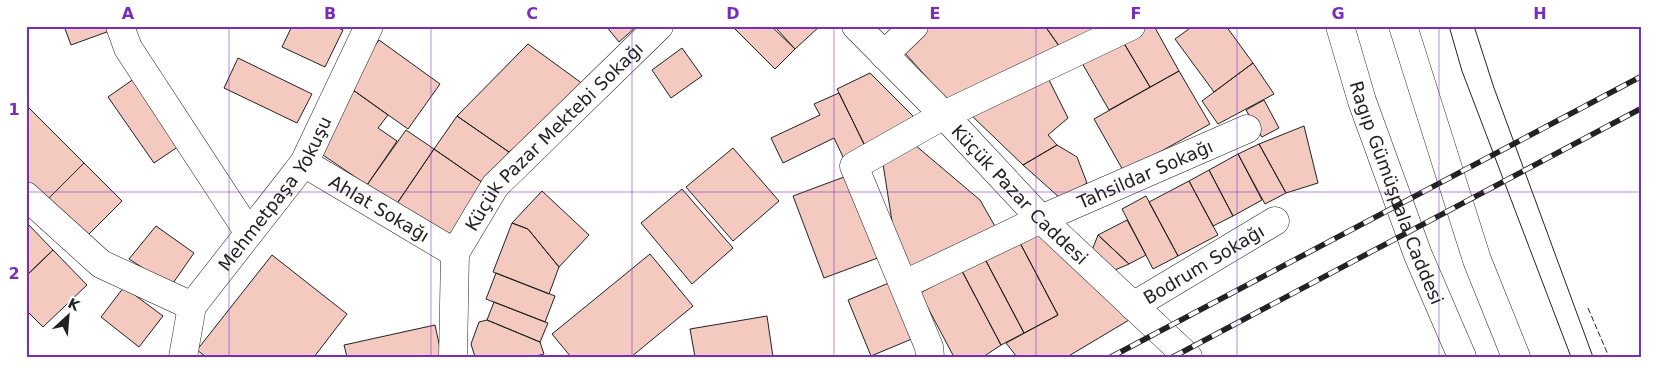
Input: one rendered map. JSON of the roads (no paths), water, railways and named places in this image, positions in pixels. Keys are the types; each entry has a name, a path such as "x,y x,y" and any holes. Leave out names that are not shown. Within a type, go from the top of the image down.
{"street":[{"path":"120,26 128,48 249,234"},
{"name":"Mehmetpaşa Yokuşu","path":"183,357 192,306 304,163 369,26"},
{"name":"Küçük Pazar Mektebi Sokağı","path":"455,253 495,186 659,26"},
{"name":"Küçük Pazar Caddesi","path":"856,26 944,115 1041,219 1188,357"},
{"path":"884,55 914,26"},
{"path":"930,357 929,347 905,284 854,166 944,115 1131,26"},
{"name":"Ragıp Gümüşpala Caddesi","path":"1340,26 1362,100 1418,255 1462,357"},
{"path":"1403,26 1477,260 1516,357"},
{"name":"Tahsildar Sokağı","path":"905,284 1041,219 1247,129"},
{"name":"Ahlat Sokağı","path":"304,163 455,253"},
{"path":"26,196 101,264 192,306"},
{"name":"Bodrum Sokağı","path":"1133,306 1275,221"},
{"path":"453,357 455,253"}],"tram line":[{"path":"1449,26 1462,71 1571,357"},
{"path":"1474,26 1494,88 1593,357"}],"railway":[{"path":"1111,357 1642,76"},
{"path":"1173,357 1642,108"}]}
